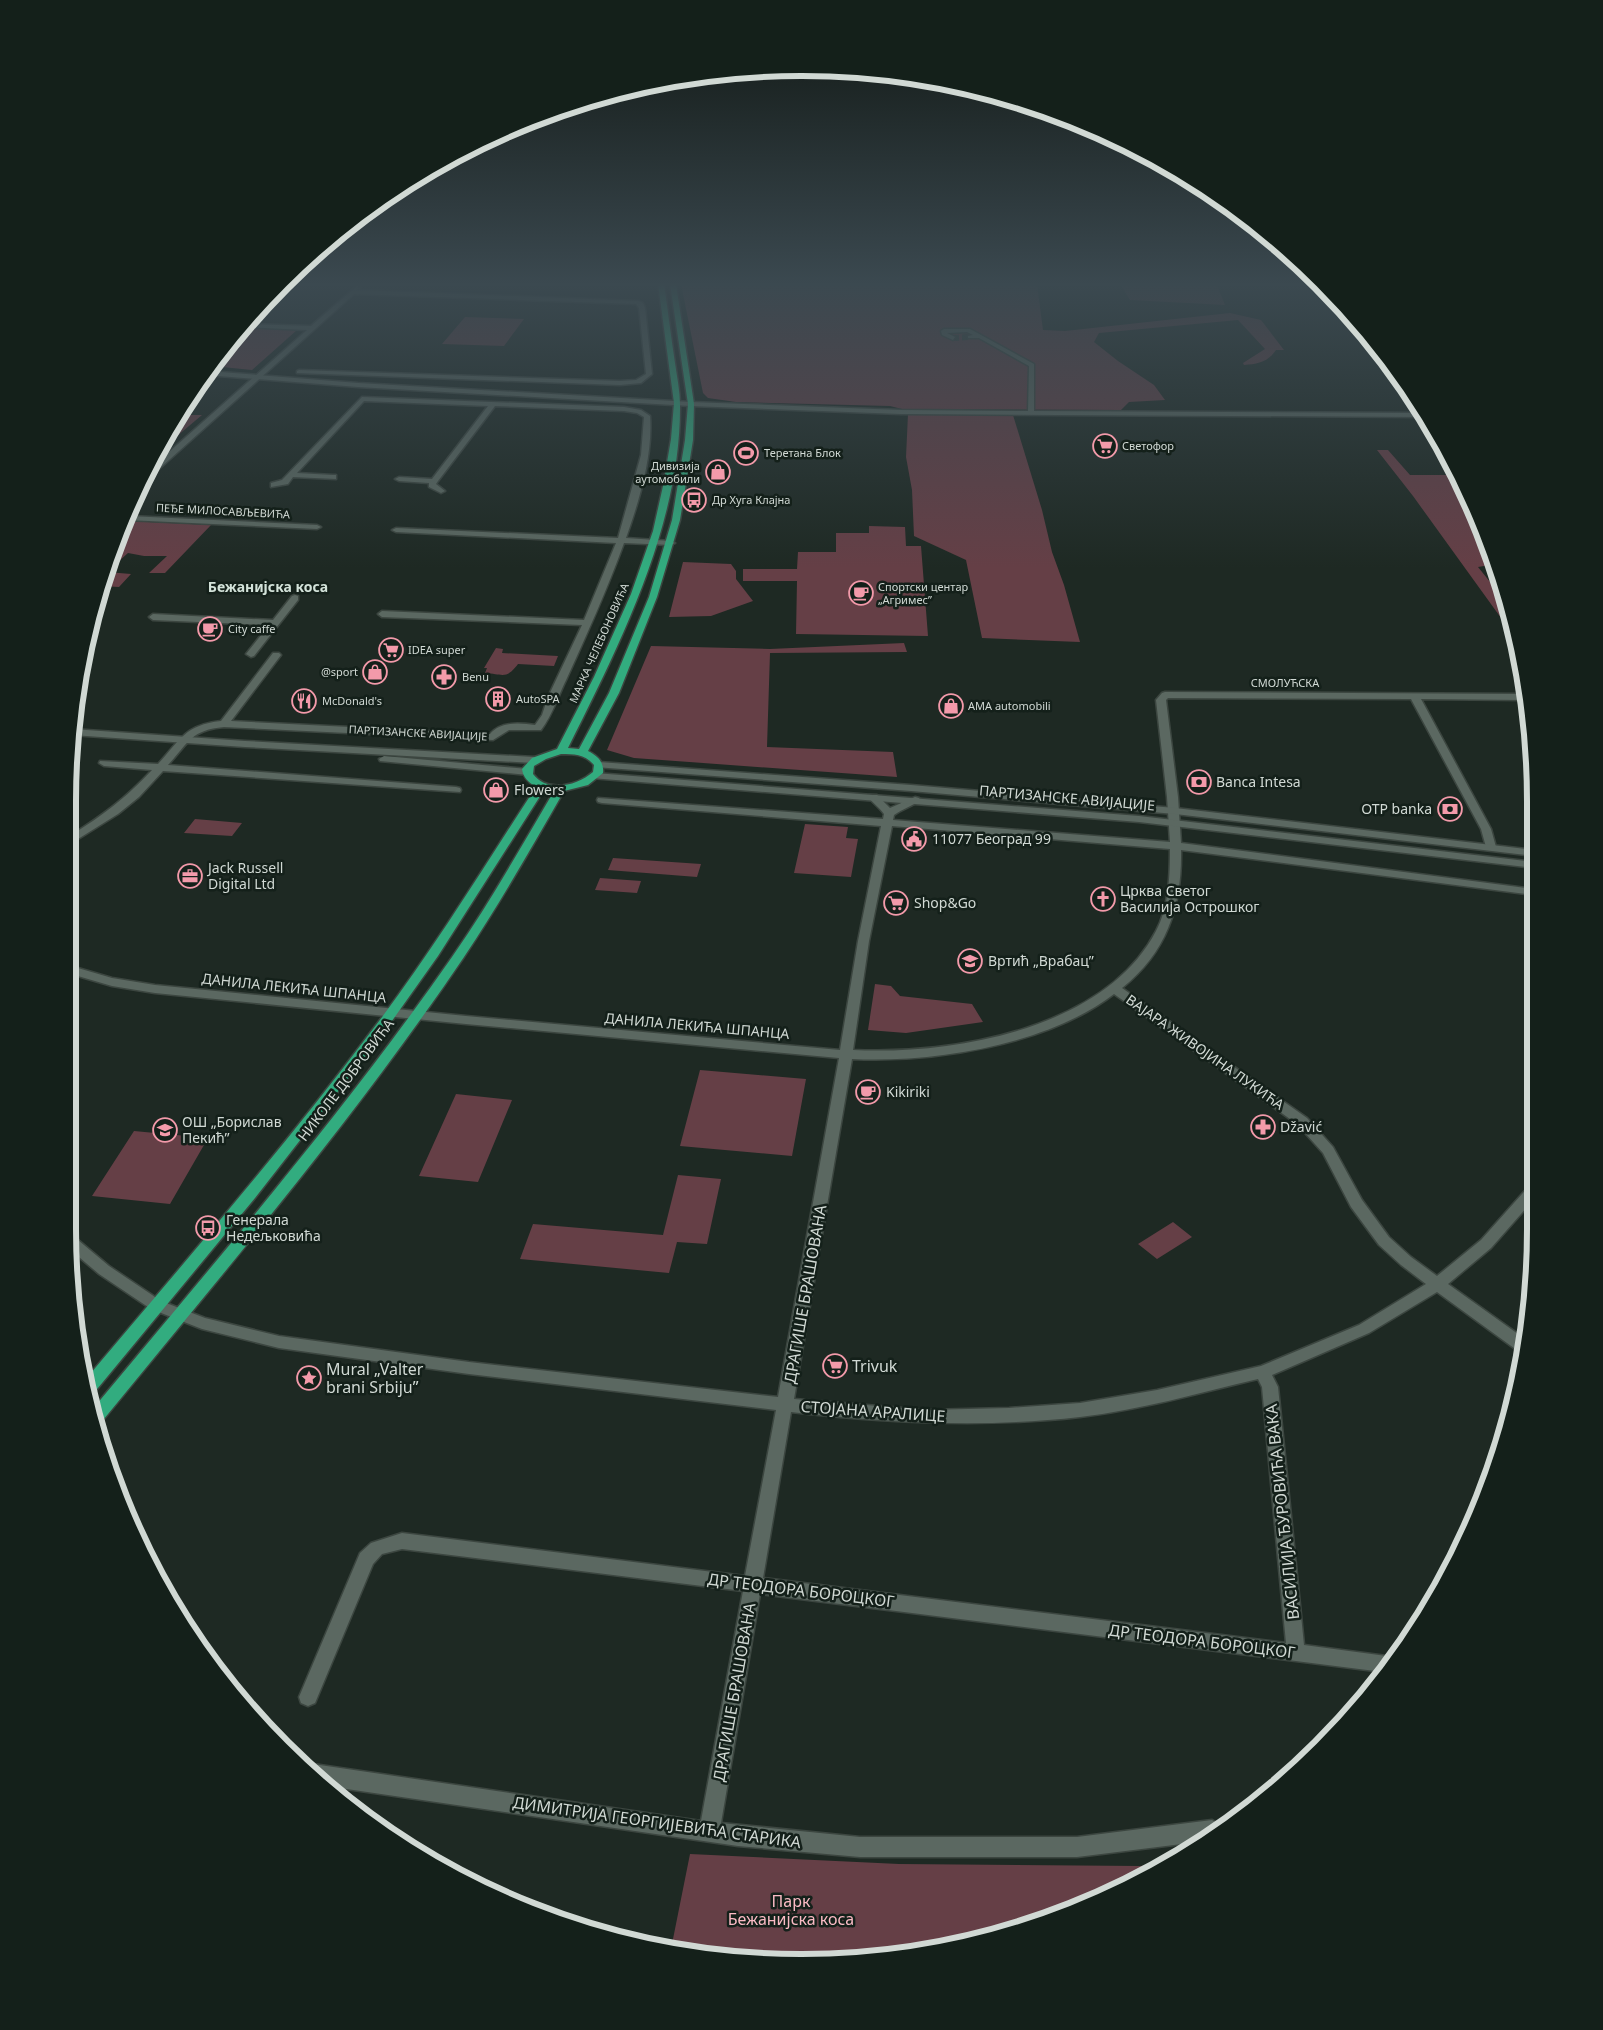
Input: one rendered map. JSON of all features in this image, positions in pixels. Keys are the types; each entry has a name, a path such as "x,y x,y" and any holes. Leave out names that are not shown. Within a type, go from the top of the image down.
{"main road":[{"name":"МАРКА ЧЕЛЕБОНОВИЋА","path":"561,751 599,677 635,594 654,542 667,486 674,439 677,403 674,379"},
{"path":"582,753 614,693 653,597 671,543 684,481 691,404 687,379"},
{"path":"561,751 582,753 592,756 599,765 599,771 595,776 581,784 562,788 542,785 531,779 528,772 534,760 543,756 561,751"},
{"name":"НИКОЛЕ ДОБРОВИЋА","path":"93,1381 250,1194 392,1013 437,948 542,785"},
{"name":"НИКОЛЕ ДОБРОВИЋА","path":"100,1412 288,1185 418,1016 466,946 562,788"}],"street":[{"path":"160,463 254,379"},
{"path":"266,379 476,393 901,412 1415,415"},
{"path":"480,379 616,383 636,382 644,379"},
{"path":"468,403 487,379"},
{"path":"1031,413 1032,379"},
{"path":"274,485 285,482 362,399 492,404"},
{"path":"441,491 432,485 434,481 492,404"},
{"name":"МАРКА ЧЕЛЕБОНОВИЋА","path":"492,404 624,409 639,411 647,415 647,431 633,504 622,541 582,637"},
{"path":"291,475 333,477"},
{"path":"399,480 434,481"},
{"name":"ПЕЂЕ МИЛОСАВЉЕВИЋА","path":"134,518 317,527"},
{"path":"396,530 671,543"},
{"path":"224,724 276,655 251,654 295,598"},
{"name":"МАРКА ЧЕЛЕБОНОВИЋА","path":"390,602 381,616 588,623"},
{"path":"153,618 274,623"},
{"name":"ПАРТИЗАНСКЕ АВИЈАЦИЈЕ","path":"184,740 199,728 224,724 492,737 498,731 511,728 538,728 547,715 553,697 582,637"},
{"name":"СМОЛУЋСКА","path":"1175,816 1161,700 1165,695 1519,697"},
{"path":"1414,696 1482,822 1491,847"},
{"name":"ПАРТИЗАНСКЕ АВИЈАЦИЈЕ","path":"80,733 267,747 528,772"},
{"path":"76,837 124,804 161,768 184,740"},
{"name":"ПАРТИЗАНСКЕ АВИЈАЦИЈЕ","path":"267,747 370,750 534,760"},
{"path":"104,764 456,790"},
{"name":"ПАРТИЗАНСКЕ АВИЈАЦИЈЕ","path":"599,765 940,790 1527,851"},
{"name":"ПАРТИЗАНСКЕ АВИЈАЦИЈЕ","path":"595,776 915,800 1175,816 1527,864"},
{"path":"873,797 884,806 888,819"},
{"path":"602,800 888,819 1176,846 1527,891"},
{"path":"888,819 900,806 915,800"},
{"name":"ДАНИЛА ЛЕКИЋА ШПАНЦА","path":"76,972 96,978 133,985 418,1016 846,1054 923,1053 994,1041 1030,1030 1067,1015 1114,988 1129,976 1150,953 1163,930 1172,895 1176,846 1175,816"},
{"name":"ДРАГИШЕ БРАШОВАНА","path":"709,1832 846,1054 865,934 888,819"},
{"name":"ВАЈАРА ЖИВОЈИНА ЛУКИЋА","path":"1114,988 1268,1094 1306,1124 1328,1150 1356,1203 1380,1237 1393,1251 1518,1342"},
{"name":"СТОЈАНА АРАЛИЦЕ","path":"77,1247 104,1270 156,1305 202,1323 279,1342 478,1369 785,1405 926,1417 1018,1414 1080,1410 1157,1397 1263,1372 1364,1329 1404,1306 1437,1284 1486,1244 1527,1198"},
{"name":"ВАСИЛИЈА ЂУРОВИЋА ВАКА","path":"1263,1372 1270,1387 1296,1654"},
{"name":"ДР ТЕОДОРА БОРОЦКОГ","path":"308,1697 366,1558 377,1548 395,1541 418,1542 753,1583 1296,1654 1382,1663"},
{"name":"ДИМИТРИЈА ГЕОРГИЈЕВИЋА СТАРИКА","path":"325,1776 709,1832 860,1846 1077,1847 1206,1831"}],"green space":[{"path":"700,379 1145,379 1154,385 1165,400 1129,402 1121,410 902,409 890,406 736,402 708,398 703,393"},
{"path":"908,414 1013,415 1080,642 982,638 966,560 914,536 912,490 906,457"},
{"path":"188,415 202,415 173,440"},
{"path":"1377,450 1388,450 1410,475 1449,475 1472,524 1487,565 1478,567 1494,586 1504,622 1413,496"},
{"path":"132,521 211,525 165,573 149,573 167,556 144,556 128,553 117,563"},
{"name":"Спортски центар „Агримес”","path":"869,526 905,527 906,546 921,546 928,636 796,634 797,581 743,581 743,569 797,569 798,552 836,552 836,533 869,533"},
{"path":"683,562 731,564 736,571 736,579 753,601 711,616 669,617"},
{"path":"114,573 131,574 119,587 109,586"},
{"path":"904,643 907,652 770,653 767,747 893,752 897,777 634,758 607,750 651,646 770,649"},
{"path":"496,648 503,649 502,653 558,656 554,666 518,664 504,675 485,673 487,668 484,668"},
{"path":"195,819 242,823 232,836 184,833"},
{"path":"805,824 848,827 846,838 858,839 851,877 794,873"},
{"path":"613,858 701,864 697,877 608,870"},
{"path":"600,878 641,881 637,893 595,890"},
{"path":"875,984 891,986 900,996 972,1004 983,1022 906,1033 868,1030"},
{"path":"700,1070 806,1079 792,1156 680,1146"},
{"path":"456,1094 512,1100 478,1182 419,1176"},
{"path":"134,1131 208,1138 170,1204 92,1196"},
{"path":"678,1175 721,1179 707,1244 677,1242 669,1273 520,1259 533,1224 663,1235"},
{"path":"1173,1222 1192,1237 1157,1259 1138,1244"},
{"name":"Парк Бежанијска коса","path":"690,1854 899,1864 1141,1866 1150,1864 1079,1899 1035,1915 943,1940 896,1948 802,1954 707,1948 672,1942"}],"place":[{"name":"Светофор","path":"1105,446"},
{"name":"Теретана Блок","path":"746,453"},
{"name":"Дивизија аутомобили","path":"718,472"},
{"name":"Др Хуга Клајна","path":"694,500"},
{"name":"Спортски центар „Агримес”","path":"861,593"},
{"name":"City caffe","path":"210,629"},
{"name":"IDEA super","path":"391,650"},
{"name":"@sport","path":"375,672"},
{"name":"Benu","path":"444,677"},
{"name":"AutoSPA","path":"498,699"},
{"name":"McDonald's","path":"304,701"},
{"name":"AMA automobili","path":"951,706"},
{"name":"Banca Intesa","path":"1199,782"},
{"name":"Flowers","path":"496,790"},
{"name":"OTP banka","path":"1450,809"},
{"name":"11077 Београд 99","path":"914,839"},
{"name":"Jack Russell Digital Ltd","path":"190,876"},
{"name":"Црква Светог Василија Острошког","path":"1103,899"},
{"name":"Shop&Go","path":"896,903"},
{"name":"Вртић „Врабац”","path":"970,961"},
{"name":"Kikiriki","path":"868,1092"},
{"name":"Džavić","path":"1263,1127"},
{"name":"ОШ „Борислав Пекић”","path":"165,1130"},
{"name":"Генерала Недељковића","path":"208,1228"},
{"name":"Trivuk","path":"835,1366"},
{"name":"Mural „Valter brani Srbiju”","path":"309,1378"}],"district":[{"name":"Бежанијска коса","path":"268,587"}]}
